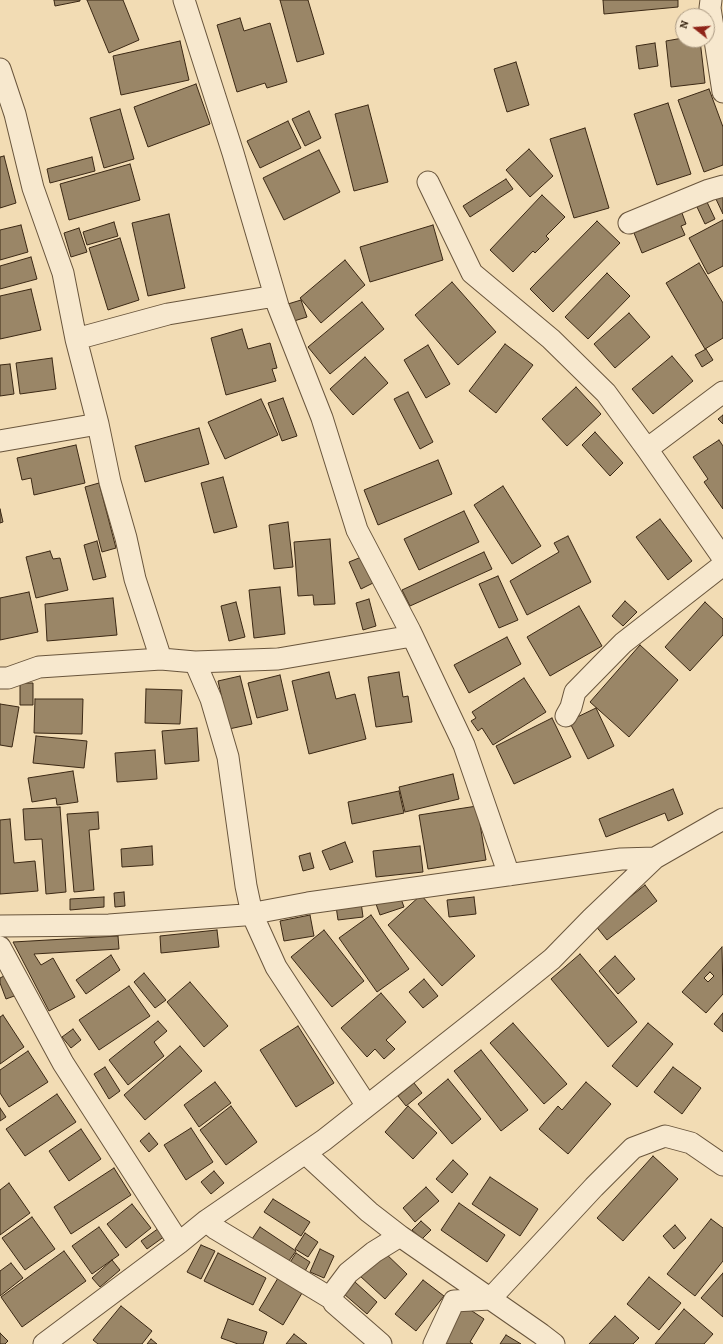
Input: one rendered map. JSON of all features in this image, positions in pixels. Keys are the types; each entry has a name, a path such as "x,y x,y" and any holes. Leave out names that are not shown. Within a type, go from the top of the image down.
{"street":[{"path":"184,0 233,153 275,296 322,418 357,530 412,636 464,745 509,875"},
{"path":"710,0 723,92"},
{"path":"0,69 15,114 33,188 63,273 76,339 98,424 110,482 126,538 135,578 161,659"},
{"path":"428,182 472,273 551,339 606,393 723,558"},
{"path":"629,223 709,190 723,186"},
{"path":"76,339 168,314 275,296"},
{"path":"647,449 723,392"},
{"path":"0,441 98,424"},
{"path":"566,716 571,707 575,692 623,644 723,565"},
{"path":"0,678 8,678 39,667 161,659 195,662 278,660 412,636"},
{"path":"195,662 211,699 228,757 246,886 252,914 276,967 367,1106"},
{"path":"44,1344 206,1221 305,1153 367,1106 552,959 592,918 655,858 723,819"},
{"path":"0,926 109,924 252,914 308,903 621,859 655,858"},
{"path":"0,947 63,1063 179,1243"},
{"path":"434,1344 454,1301 490,1299 632,1148 665,1136 691,1143 723,1165"},
{"path":"305,1153 369,1212 400,1236 554,1344"},
{"path":"206,1221 216,1229 332,1299 334,1303 381,1344"},
{"path":"332,1299 333,1293 348,1273 374,1252 400,1236"}],"building":[{"path":"54,0 80,0 80,1 55,6"},
{"path":"87,0 123,0 139,40 109,53"},
{"path":"280,0 308,0 324,54 297,62"},
{"path":"603,0 678,0 678,7 604,14"},
{"path":"240,18 244,31 270,23 287,82 267,88 265,83 237,92 217,25"},
{"path":"675,39 675,48 701,48 705,83 671,87 666,41"},
{"path":"180,41 189,80 121,95 113,56"},
{"path":"655,43 658,66 639,69 636,46"},
{"path":"516,62 529,105 507,112 494,69"},
{"path":"196,84 210,124 148,147 134,107"},
{"path":"709,89 723,127 723,165 704,172 678,100"},
{"path":"668,103 691,174 657,185 634,114"},
{"path":"368,105 388,182 354,191 335,114"},
{"path":"120,109 134,159 104,168 90,118"},
{"path":"309,111 321,138 305,146 292,119"},
{"path":"288,121 301,148 260,168 247,141"},
{"path":"585,128 609,208 574,218 550,139"},
{"path":"529,149 553,176 530,197 506,170"},
{"path":"319,150 340,192 284,220 263,178"},
{"path":"4,156 16,203 0,208 0,157"},
{"path":"92,157 95,171 50,183 47,169"},
{"path":"130,164 140,200 69,220 60,184"},
{"path":"506,179 513,189 470,217 463,206"},
{"path":"723,193 723,214 715,197"},
{"path":"542,195 565,217 546,236 549,239 535,253 533,251 513,272 490,250"},
{"path":"707,202 715,219 705,224 697,207"},
{"path":"682,213 686,224 681,226 685,235 642,253 634,233"},
{"path":"169,214 185,288 148,296 132,223"},
{"path":"723,220 723,266 708,274 689,238"},
{"path":"597,221 620,243 553,312 530,289"},
{"path":"114,222 118,236 87,245 83,232"},
{"path":"21,225 28,252 0,260 0,230"},
{"path":"433,225 443,260 370,282 360,247"},
{"path":"79,228 87,252 71,257 64,233"},
{"path":"120,238 139,300 108,310 89,248"},
{"path":"31,257 37,279 0,289 0,266"},
{"path":"345,260 365,285 321,323 300,298"},
{"path":"699,263 723,303 723,338 705,349 666,283"},
{"path":"607,273 630,296 588,339 565,317"},
{"path":"452,282 496,332 458,365 415,315"},
{"path":"31,289 41,330 0,339 0,296"},
{"path":"301,300 307,317 294,321 288,304"},
{"path":"362,302 384,329 330,374 308,347"},
{"path":"629,313 650,337 615,368 594,344"},
{"path":"242,329 248,349 270,343 277,368 272,369 276,381 226,395 211,338"},
{"path":"505,344 533,365 496,413 469,391"},
{"path":"428,345 450,384 426,398 404,360"},
{"path":"706,349 713,360 702,367 695,355"},
{"path":"672,356 693,381 653,414 632,389"},
{"path":"365,357 388,383 353,415 330,389"},
{"path":"52,358 56,389 20,394 16,363"},
{"path":"10,364 14,394 0,396 0,365"},
{"path":"576,387 601,414 567,446 542,419"},
{"path":"408,392 433,442 420,449 394,399"},
{"path":"283,398 297,436 282,441 268,403"},
{"path":"261,399 278,435 225,459 208,422"},
{"path":"723,415 723,424 718,419"},
{"path":"199,428 209,464 145,482 135,446"},
{"path":"595,432 623,463 610,476 582,445"},
{"path":"719,440 723,446 723,509 704,482 708,479 693,457"},
{"path":"76,445 85,483 34,495 31,478 22,480 17,458"},
{"path":"438,460 452,494 378,525 364,490"},
{"path":"223,477 237,527 214,533 201,483"},
{"path":"99,483 116,548 102,552 85,487"},
{"path":"503,486 541,546 512,564 474,505"},
{"path":"0,509 3,522 0,523"},
{"path":"464,511 479,542 419,570 404,539"},
{"path":"660,519 692,561 668,580 636,537"},
{"path":"288,522 293,567 274,569 269,525"},
{"path":"568,536 591,582 527,615 510,581 559,552 554,543"},
{"path":"330,539 335,604 314,605 313,595 298,596 294,542"},
{"path":"97,541 106,577 93,580 84,545"},
{"path":"50,551 53,559 60,558 68,590 36,598 26,557"},
{"path":"484,552 492,569 410,606 402,590"},
{"path":"364,556 375,582 361,589 349,562"},
{"path":"498,576 518,620 499,628 479,584"},
{"path":"280,587 285,634 254,638 249,590"},
{"path":"29,592 38,632 0,640 0,598"},
{"path":"113,598 117,635 47,641 45,604"},
{"path":"369,599 376,626 363,630 356,603"},
{"path":"625,601 637,612 623,626 612,616"},
{"path":"236,602 245,637 229,641 221,606"},
{"path":"705,602 723,619 723,635 690,671 665,647"},
{"path":"579,606 602,646 550,676 527,637"},
{"path":"507,637 521,664 469,693 454,665"},
{"path":"640,645 678,680 629,737 590,702"},
{"path":"329,672 336,699 355,694 366,739 309,754 292,681"},
{"path":"399,672 403,697 408,696 412,722 376,727 368,677"},
{"path":"280,675 288,710 257,718 248,683"},
{"path":"240,676 252,724 229,729 218,681"},
{"path":"524,678 546,712 493,745 482,728 478,731 471,721 476,718 472,712"},
{"path":"20,683 33,683 33,705 20,705"},
{"path":"146,689 182,690 180,724 145,723"},
{"path":"35,699 83,699 82,734 34,733"},
{"path":"0,704 19,707 12,747 0,745"},
{"path":"596,708 614,746 588,759 569,721"},
{"path":"552,718 571,757 514,784 496,746"},
{"path":"197,728 199,761 165,764 162,731"},
{"path":"36,736 87,741 84,768 33,763"},
{"path":"155,750 157,779 117,782 115,753"},
{"path":"73,771 78,802 57,805 56,798 32,802 28,778"},
{"path":"453,774 459,799 405,812 399,787"},
{"path":"673,789 683,814 668,821 665,813 606,837 599,819"},
{"path":"399,791 404,813 352,824 348,802"},
{"path":"477,806 486,860 428,869 419,815"},
{"path":"60,807 66,892 46,894 42,839 25,840 23,809"},
{"path":"98,812 99,829 89,830 94,890 74,892 67,814"},
{"path":"10,819 14,863 35,861 38,891 0,894 0,820"},
{"path":"345,842 353,862 330,870 322,851"},
{"path":"152,846 153,865 122,867 121,849"},
{"path":"420,846 423,872 376,877 373,851"},
{"path":"310,853 314,868 303,871 299,856"},
{"path":"645,885 657,901 607,940 595,925"},
{"path":"124,892 125,906 115,907 114,893"},
{"path":"421,895 475,956 442,986 388,925"},
{"path":"400,896 404,907 380,915 376,904"},
{"path":"104,897 104,907 70,910 70,899"},
{"path":"474,897 476,914 449,917 447,900"},
{"path":"361,902 363,917 338,920 336,906"},
{"path":"310,915 314,936 284,941 280,921"},
{"path":"371,915 409,969 377,992 339,938"},
{"path":"217,930 219,947 161,953 160,936"},
{"path":"324,930 364,981 332,1007 291,957"},
{"path":"118,936 119,949 34,954 41,965 53,958 75,997 49,1011 13,942"},
{"path":"722,947 723,994 706,1013 682,992","holes":["710,972 714,976 708,982 704,978"]},
{"path":"580,954 637,1022 608,1047 551,979"},
{"path":"111,955 120,970 86,994 76,980"},
{"path":"615,956 635,979 618,994 599,971"},
{"path":"144,973 166,1000 155,1008 134,982"},
{"path":"8,974 17,995 6,999 0,983 0,978"},
{"path":"424,979 438,996 423,1008 409,992"},
{"path":"190,982 228,1026 204,1047 167,1002"},
{"path":"129,986 150,1016 99,1050 79,1020"},
{"path":"381,993 406,1022 386,1040 395,1049 384,1059 375,1049 367,1057 341,1028"},
{"path":"723,1013 723,1032 714,1024"},
{"path":"3,1015 24,1047 0,1064 0,1017"},
{"path":"158,1021 167,1031 154,1042 164,1056 128,1085 109,1060"},
{"path":"513,1023 567,1084 544,1104 490,1043"},
{"path":"648,1023 673,1044 637,1087 612,1066"},
{"path":"298,1026 334,1083 296,1107 260,1050"},
{"path":"73,1029 81,1040 71,1048 62,1037"},
{"path":"180,1046 202,1071 145,1120 124,1095"},
{"path":"481,1050 528,1110 501,1131 454,1071"},
{"path":"28,1051 48,1082 9,1107 0,1093 0,1070"},
{"path":"105,1067 120,1091 109,1099 94,1074"},
{"path":"673,1067 701,1088 682,1114 654,1092"},
{"path":"448,1079 481,1119 452,1144 418,1104"},
{"path":"215,1082 231,1103 199,1127 184,1105"},
{"path":"586,1082 611,1104 568,1154 539,1129 558,1106 562,1110"},
{"path":"414,1083 422,1093 406,1106 398,1096"},
{"path":"57,1094 76,1122 25,1156 6,1129"},
{"path":"231,1106 257,1142 226,1165 200,1130"},
{"path":"408,1106 437,1133 413,1159 385,1132"},
{"path":"0,1108 6,1117 0,1121"},
{"path":"191,1128 213,1162 186,1180 164,1145"},
{"path":"81,1129 101,1159 69,1181 49,1151"},
{"path":"149,1133 158,1144 149,1152 140,1141"},
{"path":"653,1156 678,1179 623,1241 597,1218"},
{"path":"453,1160 468,1174 452,1193 436,1179"},
{"path":"114,1168 131,1195 71,1234 54,1207"},
{"path":"214,1171 224,1183 211,1194 201,1182"},
{"path":"490,1177 538,1209 520,1236 472,1204"},
{"path":"9,1183 30,1213 0,1235 0,1190"},
{"path":"426,1187 439,1201 415,1222 403,1208"},
{"path":"273,1199 310,1222 301,1236 264,1212"},
{"path":"459,1203 505,1235 487,1262 441,1230"},
{"path":"132,1204 151,1228 126,1248 107,1224"},
{"path":"32,1217 55,1249 25,1270 2,1238"},
{"path":"711,1219 723,1228 723,1261 695,1296 667,1274"},
{"path":"421,1221 431,1230 422,1239 412,1230"},
{"path":"675,1225 686,1238 674,1249 663,1236"},
{"path":"99,1227 119,1255 92,1274 72,1246"},
{"path":"260,1227 296,1251 286,1265 250,1242"},
{"path":"159,1228 165,1236 147,1249 141,1241"},
{"path":"305,1233 318,1242 308,1257 295,1249"},
{"path":"201,1245 215,1251 201,1279 187,1272"},
{"path":"320,1249 334,1256 324,1278 310,1272"},
{"path":"64,1251 86,1281 22,1327 1,1297"},
{"path":"383,1251 407,1274 385,1299 360,1276"},
{"path":"218,1253 266,1278 253,1305 204,1281"},
{"path":"296,1253 310,1262 304,1273 289,1264"},
{"path":"112,1260 120,1270 100,1287 92,1278"},
{"path":"11,1263 23,1278 0,1296 0,1271"},
{"path":"281,1273 305,1288 283,1325 259,1310"},
{"path":"723,1273 723,1317 701,1298"},
{"path":"649,1277 681,1303 659,1330 627,1304"},
{"path":"423,1280 444,1296 416,1331 395,1314"},
{"path":"355,1282 377,1302 367,1314 344,1294"},
{"path":"463,1305 484,1319 470,1342 473,1344 439,1344"},
{"path":"121,1306 152,1331 142,1344 98,1344 93,1340"},
{"path":"684,1309 713,1334 704,1344 655,1344"},
{"path":"615,1316 639,1338 633,1344 589,1344"},
{"path":"228,1319 267,1332 263,1344 238,1344 221,1338"},
{"path":"0,1333 8,1341 5,1344 0,1344"},
{"path":"294,1334 307,1344 286,1344"},
{"path":"506,1335 521,1344 500,1344"},
{"path":"151,1339 157,1344 147,1344"}]}
